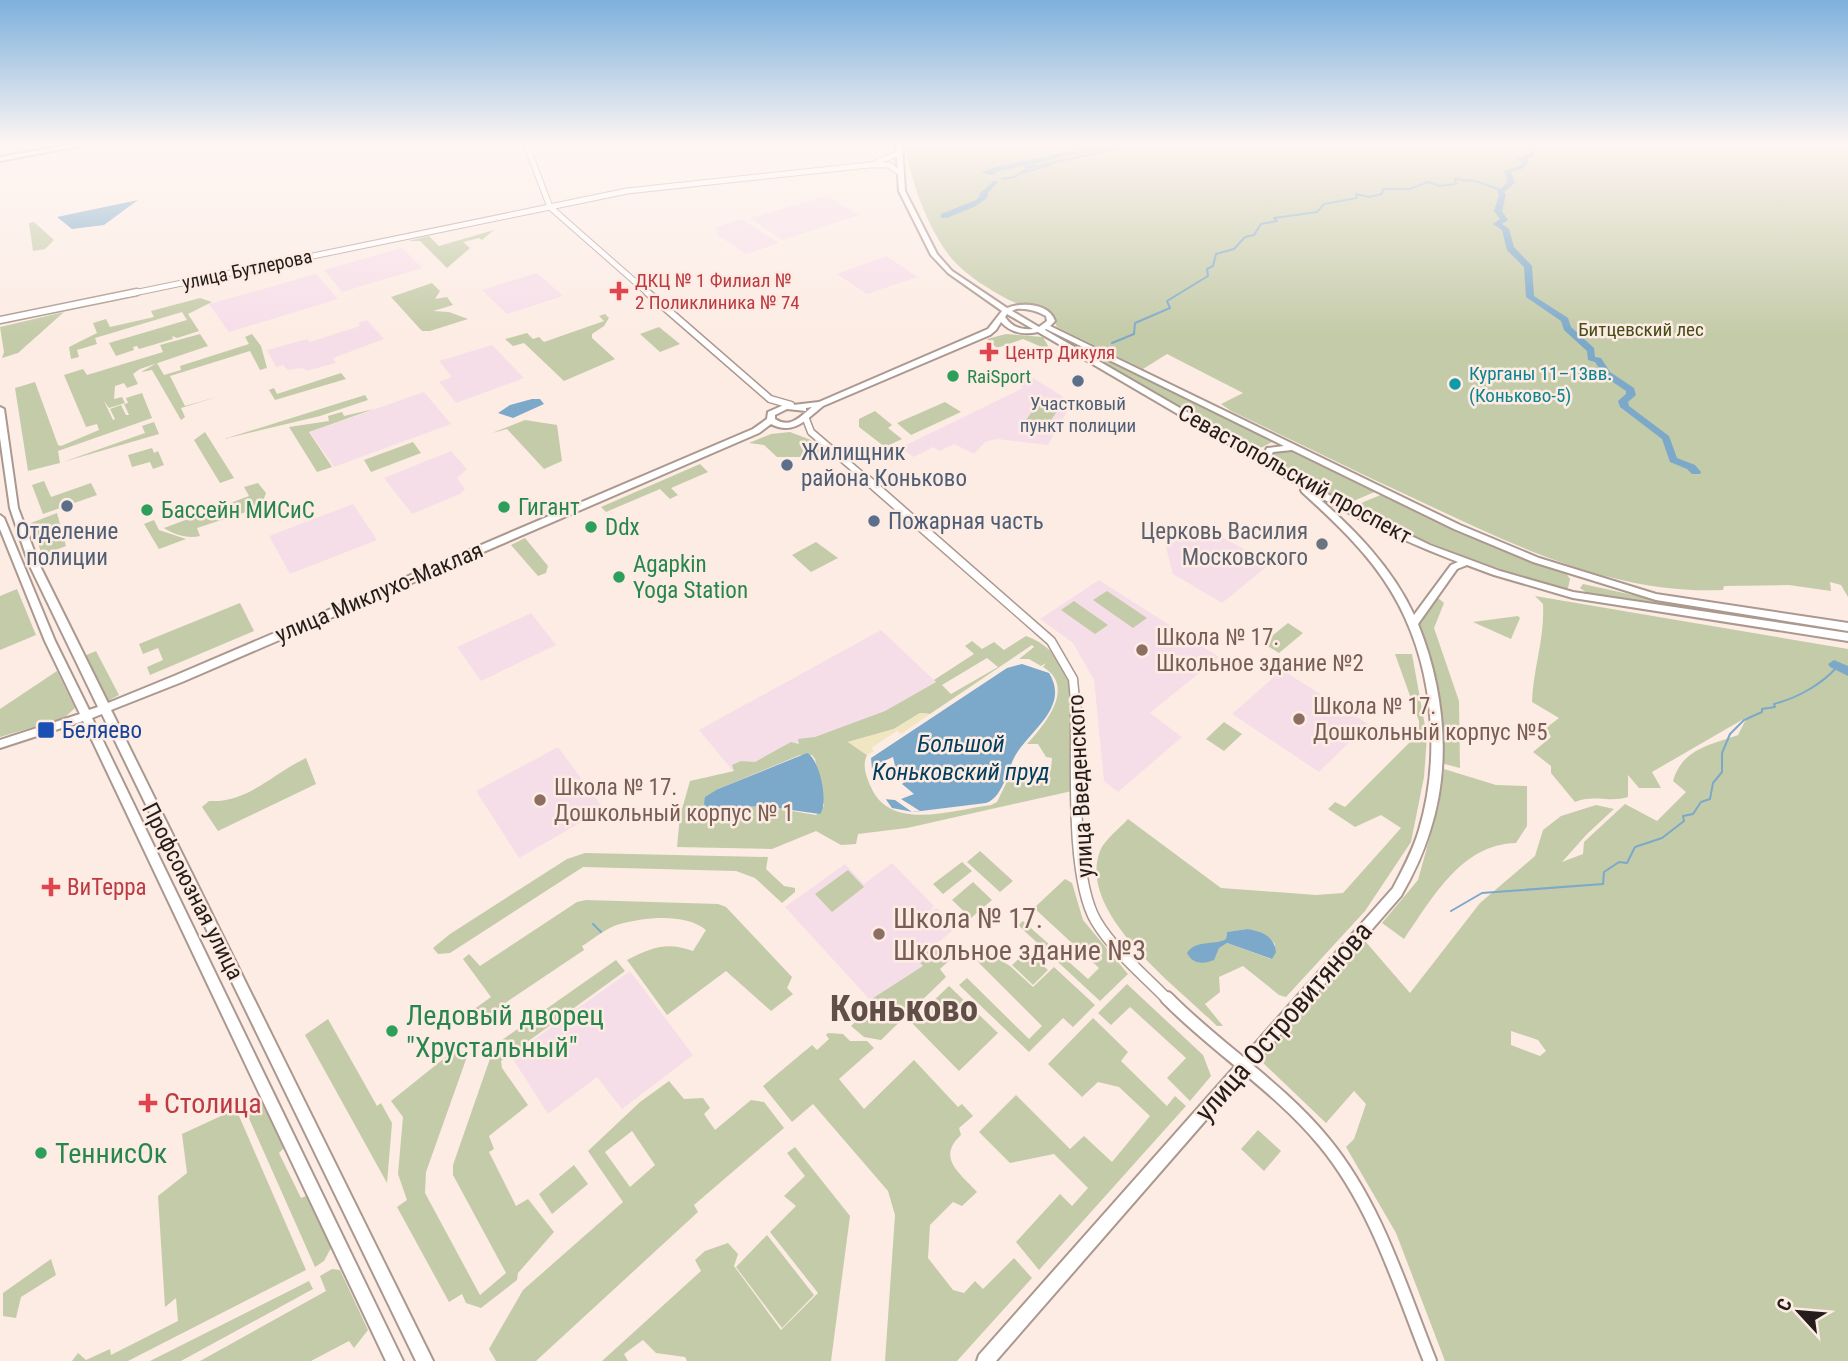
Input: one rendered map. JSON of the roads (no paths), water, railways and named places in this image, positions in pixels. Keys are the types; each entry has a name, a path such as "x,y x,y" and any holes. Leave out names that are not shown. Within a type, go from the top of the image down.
{"main road":[{"name":"Севастопольский проспект","path":"910,208 941,263 1010,309 1372,522 1466,562 1573,595 1848,637"},
{"name":"Севастопольский проспект","path":"917,208 937,247 974,283 1010,309"},
{"path":"794,406 820,404 987,333 998,325 1010,309 1029,307 1046,313 1051,321 1043,328 987,333"},
{"path":"1002,318 1007,326 1022,331"},
{"name":"Севастопольский проспект","path":"1043,328 1457,527 1535,560 1625,590 1732,610 1848,627"},
{"path":"806,418 820,404"},
{"path":"794,406 805,410 806,418"},
{"name":"улица Миклухо-Маклая","path":"756,431 777,408 794,406"},
{"name":"Профсоюзная улица","path":"0,409 14,508 22,533 103,709 425,1361"},
{"path":"771,417 787,426"},
{"name":"улица Миклухо-Маклая","path":"0,744 103,709 756,431 787,426 806,418"},
{"path":"1271,464 1266,456 1273,448 1302,452"},
{"name":"улица Островитянова","path":"985,1361 1396,892 1415,864 1426,825 1437,748 1433,699 1413,623 1386,578 1339,521 1285,472"},
{"name":"Профсоюзная улица","path":"0,518 24,584 395,1361"},
{"path":"1413,623 1454,567 1466,562"}],"street":[{"name":"улица Бутлерова","path":"0,320 543,208"},
{"path":"552,208 770,399 794,406"},
{"path":"770,399 771,417"},
{"name":"улица Введенского","path":"806,418 811,432"},
{"name":"улица Введенского","path":"787,426 811,432 1026,617 1059,650 1074,675 1076,690 1079,860 1094,918 1107,938 1128,960 1241,1069 1303,1119 1325,1143 1362,1194 1394,1265 1430,1361"}],"water":[{"path":"102,208 128,208 104,225 72,229 57,217"},
{"path":"540,399 544,404 513,418 498,413 510,405"},
{"name":"Большой Коньковский пруд","path":"1022,664 1049,673 1055,697 1045,719 1014,758 996,796 986,803 913,812 892,808 873,781 871,758 1007,668"},
{"path":"807,753 816,764 822,782 824,801 820,814 762,806 709,809 704,804 705,797 718,789"},
{"path":"1247,929 1258,931 1270,938 1276,952 1272,959 1227,943 1219,948 1214,960 1203,963 1196,962 1187,953 1200,944 1226,939 1227,932"}],"waterway":[{"path":"944,216 966,208"},
{"path":"1112,343 1134,334 1135,323 1170,308 1167,301 1208,276 1207,269 1213,266 1216,254 1234,249 1245,237 1254,235 1261,224 1277,221 1274,218 1317,212 1321,208"},
{"path":"1499,208 1498,211 1504,220 1497,224 1505,229 1510,248 1528,266 1530,297 1565,320 1567,328 1591,350 1591,358 1598,360 1607,374 1631,390 1631,395 1623,401 1625,407 1666,438 1673,460 1691,467 1696,472"},
{"path":"1834,664 1848,672"},
{"path":"1451,911 1482,893 1603,884 1604,872 1619,862 1627,863 1635,847 1662,838 1684,821 1683,816 1693,814 1701,802 1710,799 1713,783 1722,772 1722,753 1730,734 1744,720 1762,712 1762,709 1775,707 1774,704 1808,690 1824,680 1837,667"},
{"path":"593,924 601,932"}],"place":[{"name":"ДКЦ № 1 Филиал № 2 Поликлиника № 74","path":"619,291"},
{"name":"Центр Дикуля","path":"989,352"},
{"name":"RaiSport","path":"953,376"},
{"name":"Участковый пункт полиции","path":"1078,381"},
{"name":"Курганы 11–13вв. (Коньково-5)","path":"1455,384"},
{"name":"Жилищник района Коньково","path":"787,465"},
{"name":"Отделение полиции","path":"67,506"},
{"name":"Гигант","path":"504,507"},
{"name":"Бассейн МИСиС","path":"147,510"},
{"name":"Пожарная часть","path":"874,521"},
{"name":"Ddx","path":"591,527"},
{"name":"Церковь Василия Московского","path":"1322,544"},
{"name":"Agapkin Yoga Station","path":"619,577"},
{"name":"Школа № 17. Школьное здание №2","path":"1142,650"},
{"name":"Школа № 17. Дошкольный корпус №5","path":"1299,719"},
{"name":"Беляево","path":"46,730"},
{"name":"Школа № 17. Дошкольный корпус № 1","path":"540,800"},
{"name":"ВиТерра","path":"51,887"},
{"name":"Школа № 17. Школьное здание №3","path":"879,934"},
{"name":"Ледовый дворец \"Хрустальный\"","path":"392,1031"},
{"name":"Столица","path":"148,1103"},
{"name":"ТеннисОк","path":"41,1153"}],"district":[{"name":"Коньково","path":"904,1008"}],"park label":[{"name":"Битцевский лес","path":"1641,329"}]}
